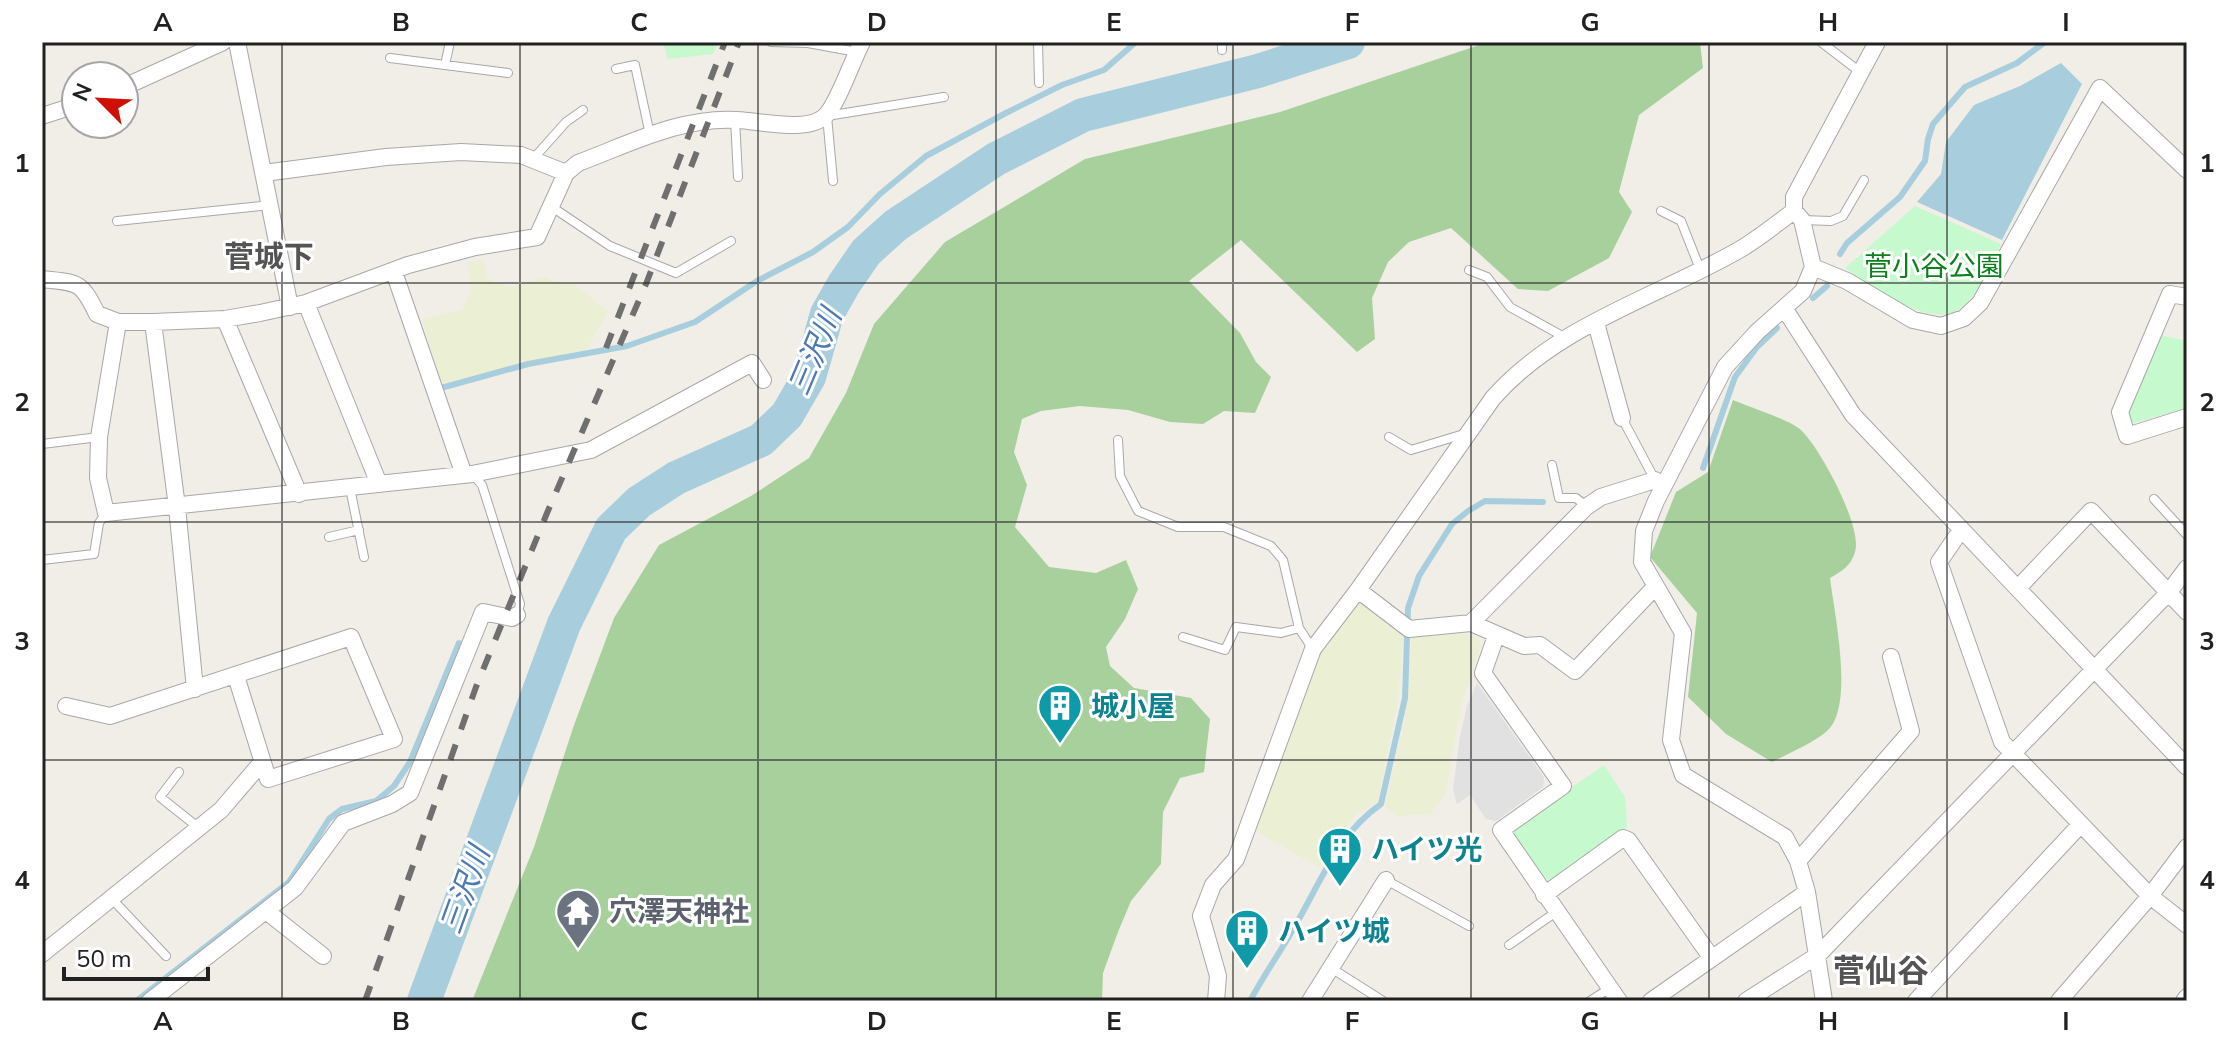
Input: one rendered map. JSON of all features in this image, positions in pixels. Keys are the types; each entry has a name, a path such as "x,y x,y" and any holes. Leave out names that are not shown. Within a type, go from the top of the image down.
{"street":[{"path":"140,80 223,42"},
{"path":"237,42 270,205 298,305 379,484"},
{"path":"1824,1001 1807,892 1798,861 1785,837 1683,775 1671,740 1683,633 1642,562 1644,531 1659,483 1725,367 1757,332 1803,291 1813,267 1794,197 1877,42"},
{"path":"42,279 75,282 87,293 97,314 118,322 225,319 298,305 408,265 475,247 537,237 566,173 578,163 650,135 688,123 735,119 793,126 814,122 827,116 859,47"},
{"path":"1813,267 1847,281 1913,320 1941,326 1964,318 1980,303 2100,88 2187,170"},
{"path":"264,173 386,157 461,152 521,155 566,173"},
{"path":"1216,1001 1218,976 1201,916 1213,885 1236,859 1313,649 1493,398 1511,377 1566,338 1798,216"},
{"path":"394,272 468,475"},
{"path":"2187,297 2170,294 2120,412 2127,436 2187,417"},
{"path":"1784,308 1853,415 2187,767"},
{"path":"225,319 299,494"},
{"path":"118,322 99,437 98,478 106,513 468,475 591,450 752,363 763,380"},
{"path":"153,322 177,507 195,689"},
{"path":"1596,323 1622,418"},
{"path":"1471,623 1586,507 1601,497 1659,483"},
{"path":"2018,588 2091,511 2187,612"},
{"path":"1961,530 1939,562 2002,742 2150,896 2187,925"},
{"path":"1746,1001 1772,993 1818,955 2169,592 2187,568"},
{"path":"1358,590 1409,629 1471,623 1524,646 1540,645 1575,671 1656,586"},
{"path":"150,1001 295,888 343,823 392,804 410,793 483,612 512,618 517,615"},
{"path":"1496,636 1483,673 1563,786 1501,830 1614,995"},
{"path":"66,706 110,716 351,637 394,739 268,779 236,676"},
{"path":"1798,861 1911,731 1891,657"},
{"path":"42,954 221,810 262,762"},
{"path":"1916,1001 2081,824"},
{"path":"1544,895 1623,838 1628,840 1711,957"},
{"path":"2059,1001 2150,896 2187,847"},
{"path":"1310,1001 1386,880"},
{"path":"1651,1001 1807,892"},
{"path":"266,911 323,956"}],"lane":[{"path":"445,65 450,42"},
{"path":"771,42 859,47"},
{"path":"1038,42 1039,83"},
{"path":"1821,42 1860,72"},
{"path":"390,58 508,73"},
{"path":"616,69 635,65 650,135"},
{"path":"833,181 827,116 944,97"},
{"path":"532,160 566,122 583,110"},
{"path":"735,119 738,177"},
{"path":"1798,216 1831,221 1843,216 1864,180"},
{"path":"117,221 270,205"},
{"path":"552,207 610,246 676,273 731,241"},
{"path":"1661,211 1681,221 1700,269"},
{"path":"1469,270 1487,277 1517,313 1566,338"},
{"path":"1622,418 1659,483"},
{"path":"1389,437 1411,450 1469,433"},
{"path":"42,444 99,437"},
{"path":"1118,440 1120,476 1138,511 1178,527 1224,527 1271,546 1283,560 1299,628 1313,649"},
{"path":"1552,465 1559,498 1576,498 1586,507"},
{"path":"468,475 482,485 520,604 517,615"},
{"path":"350,488 364,557"},
{"path":"2154,499 2187,535"},
{"path":"42,560 94,554 99,523 106,513"},
{"path":"329,537 359,530"},
{"path":"1183,637 1225,650 1236,627 1281,633 1299,628"},
{"path":"179,772 160,797 199,828"},
{"path":"1386,880 1469,926"},
{"path":"112,899 166,956"},
{"path":"1509,945 1556,912"},
{"path":"1330,968 1383,1001"},
{"path":"1590,1001 1614,995"}],"green space":[{"path":"663,42 718,42 713,54 668,59"},
{"path":"1488,42 1700,42 1703,68 1639,115 1619,192 1632,212 1609,258 1548,291 1518,289 1451,228 1409,242 1388,262 1372,298 1375,339 1357,352 1241,240 1189,281 1240,333 1256,362 1271,377 1255,413 1224,411 1203,424 1170,422 1128,410 1080,406 1041,411 1022,419 1014,452 1027,485 1015,527 1049,567 1096,573 1126,560 1138,589 1125,619 1106,647 1110,666 1134,688 1191,698 1210,719 1204,772 1180,778 1163,812 1161,864 1131,901 1103,973 1102,1001 472,1001 534,847 574,725 614,618 659,545 751,496 809,458 846,393 874,324 945,242 1085,159 1280,112"},
{"name":"菅小谷公園","path":"1915,206 2001,244 1974,294 1962,307 1949,313 1918,311 1885,295 1845,268"},
{"path":"483,259 487,277 494,283 511,287 547,277 554,282 572,283 608,311 587,349 441,383 422,319 462,310 471,291 468,263"},
{"path":"2159,335 2187,341 2187,408 2130,424 2125,410"},
{"path":"1733,400 1796,426 1809,439 1838,488 1856,540 1851,561 1830,578 1841,681 1835,719 1821,736 1772,762 1726,734 1688,697 1697,613 1650,557 1676,492 1708,472"},
{"path":"1358,596 1404,633 1398,699 1378,801 1355,815 1319,867 1255,831 1316,652"},
{"path":"1471,634 1481,647 1463,697 1445,794 1430,814 1398,816 1385,806 1405,719 1412,636"},
{"path":"1604,765 1625,797 1627,827 1551,880 1540,877 1513,836 1517,825"}],"shaded area":[{"path":"1477,683 1544,777 1543,787 1496,821 1486,819 1470,795 1457,804 1453,790 1460,736 1467,706"}],"water":[{"path":"2061,63 2082,84 2002,240 1917,202 1941,174 1946,142 1974,105 2020,86"}],"waterway":[{"path":"441,388 528,364 627,346 695,322 757,281 813,252 848,227 880,194 926,156 1062,85 1104,70 1136,42"},
{"name":"三沢川","path":"424,1001 564,624 611,529 639,502 676,478 761,440 787,415 809,377 827,314 866,252 896,225 996,159 1083,115 1258,71 1348,42"},
{"path":"1840,254 1847,243 1900,197 1925,161 1933,124 1965,87 2017,63 2045,42"},
{"path":"1813,298 1827,286"},
{"path":"1703,468 1735,377 1757,347 1777,328"},
{"path":"1250,1001 1342,844 1381,804 1405,698 1408,608 1419,576 1452,524 1468,511 1485,501 1543,502"},
{"path":"136,1001 289,882 329,819 342,809 376,801 394,786 410,762 459,643"}],"railway":[{"path":"606,348 725,42"},
{"path":"365,1001 476,687 646,284 739,42"}],"place":[{"name":"城小屋","path":"1060,745"},
{"name":"ハイツ光","path":"1340,888"},
{"name":"穴澤天神社","path":"578,950"},
{"name":"ハイツ城","path":"1247,970"}],"district":[{"name":"菅城下","path":"269,257"},
{"name":"菅仙谷","path":"1881,971"}]}
